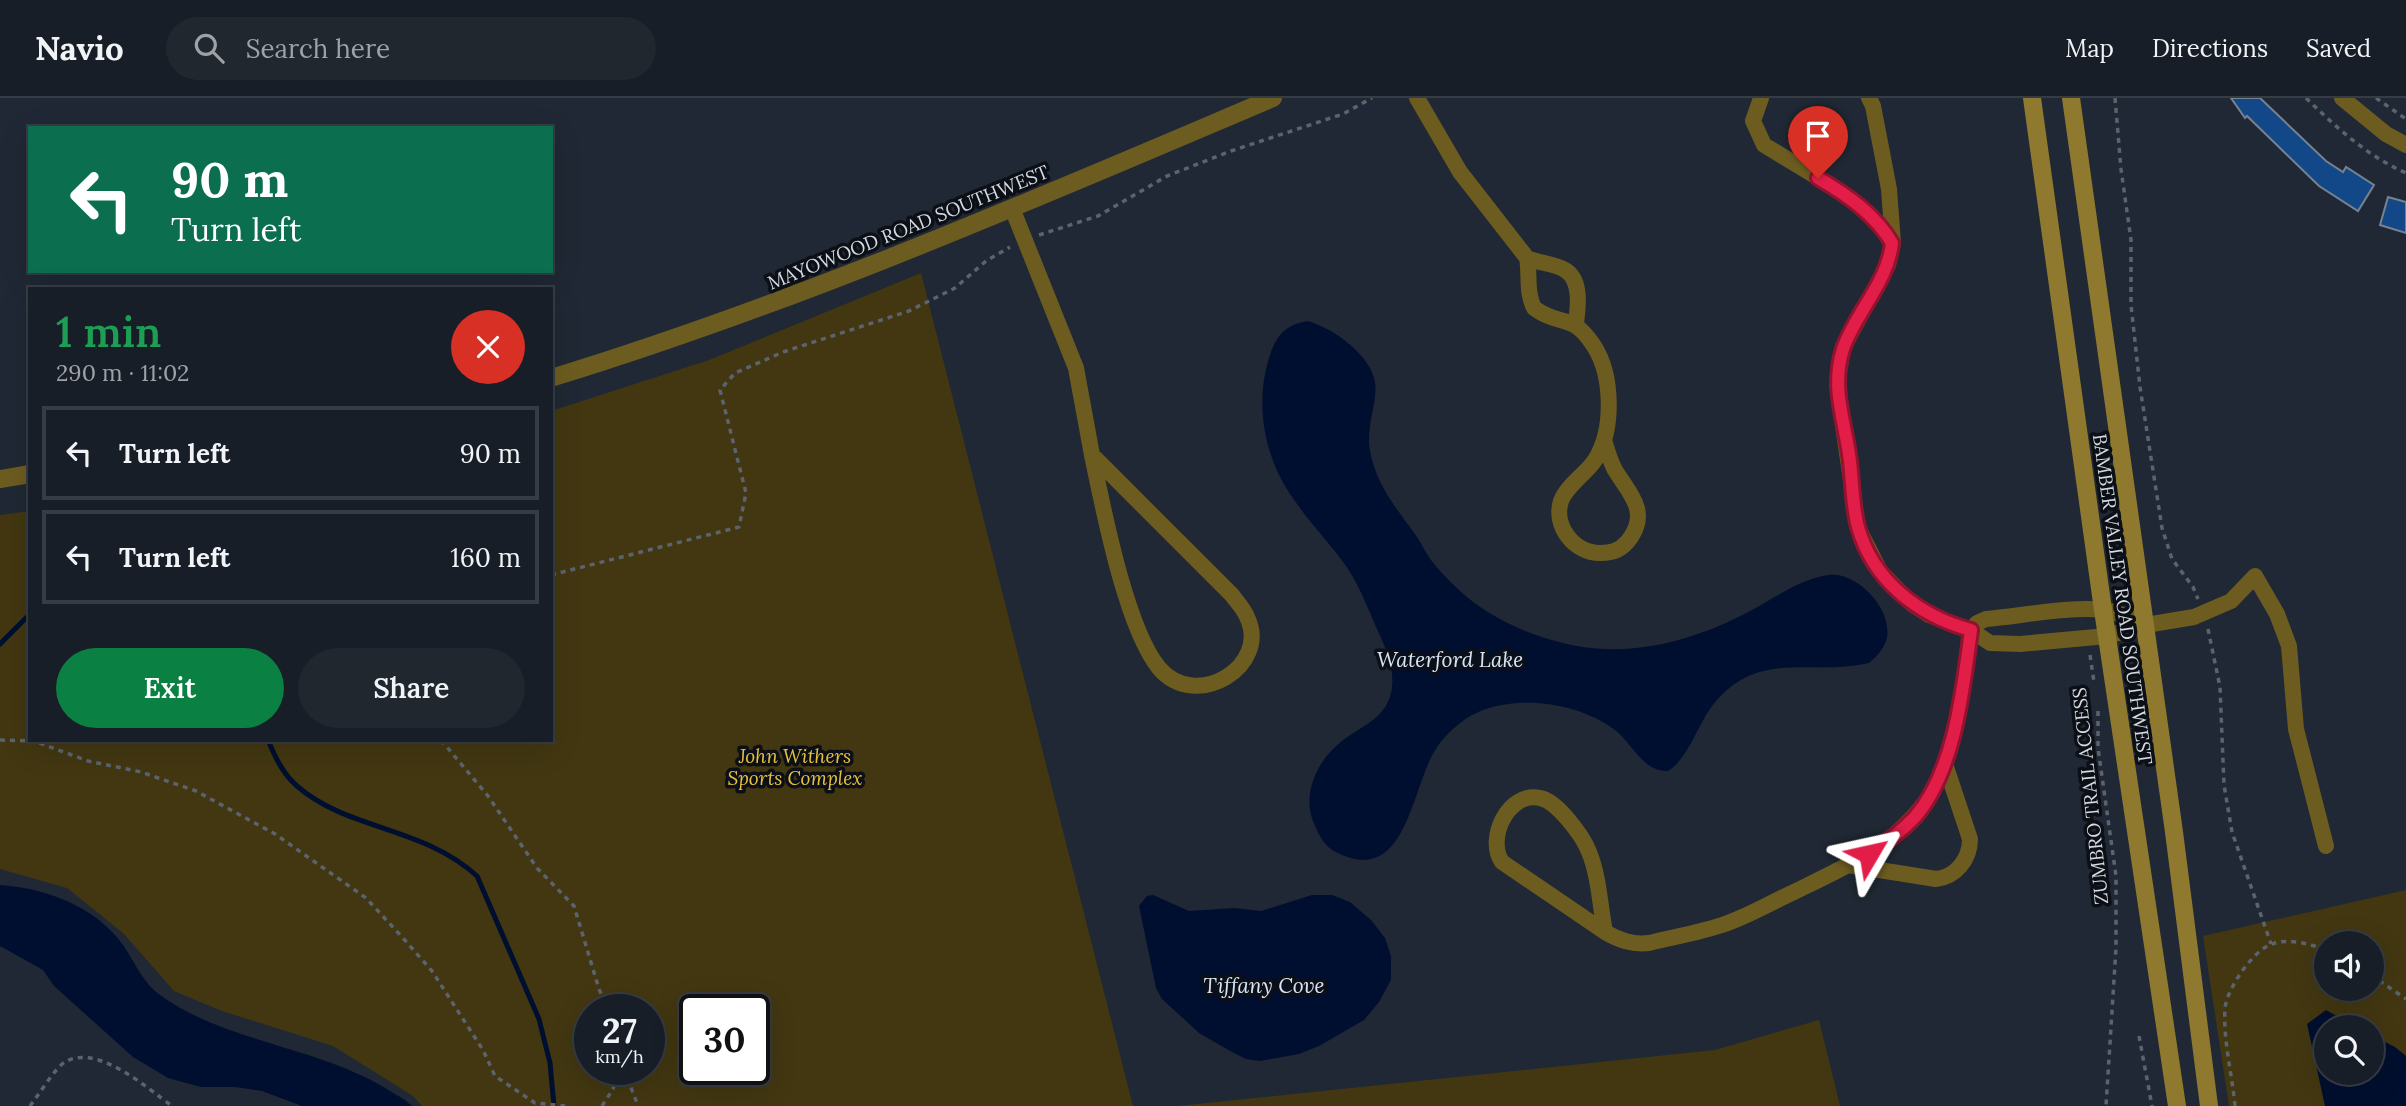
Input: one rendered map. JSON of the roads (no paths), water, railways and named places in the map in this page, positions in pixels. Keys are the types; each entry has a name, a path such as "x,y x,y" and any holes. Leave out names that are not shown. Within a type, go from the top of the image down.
{"main road":[{"name":"BAMBER VALLEY ROAD SOUTHWEST","path":"2032,98 2103,610 2177,1106"},
{"name":"BAMBER VALLEY ROAD SOUTHWEST","path":"2071,98 2146,625 2209,1106"}],"street":[{"name":"MAYOWOOD ROAD SOUTHWEST","path":"553,377 646,349 766,307 1012,208 1273,98"},
{"path":"1418,98 1460,172 1527,258 1539,264 1564,269 1571,276 1577,290 1576,323"},
{"path":"1761,98 1753,121 1758,137 1764,145 1840,191 1885,230 1892,243"},
{"path":"1869,98 1873,106 1889,189 1892,243 1888,265 1851,331 1838,368 1838,400 1850,457 1857,520 1871,556 1895,588 1929,615 1971,630 1983,641 1990,643 2020,644 2088,639 2204,613 2231,601 2255,576 2277,614 2292,662 2293,708 2300,753 2326,846"},
{"path":"2342,98 2386,134 2406,145"},
{"path":"1012,208 1081,382 1092,454 1128,598 1153,660 1170,679 1179,683 1203,686 1224,680 1235,671 1248,651 1251,629 1248,618 1232,595 1092,454"},
{"path":"1527,258 1528,292 1534,309 1550,317 1576,323 1595,347 1604,367 1608,410 1604,440 1596,459 1561,501 1560,513 1565,534 1591,553 1621,549 1634,534 1638,514 1634,495 1613,466 1604,440"},
{"path":"0,479 28,474"},
{"path":"1605,932 1590,853 1578,832 1548,801 1539,797 1521,801 1511,809 1497,831 1497,855 1510,868 1605,932 1616,939 1638,944 1721,925 1869,854 1903,829 1926,802 1945,764 1971,630 1978,622 1986,619 2103,610 2122,614 2146,625"},
{"path":"1848,866 1936,879 1952,873 1966,860 1970,839 1945,764"}],"water":[{"name":"Waterford Lake","path":"1308,321 1338,335 1356,350 1370,368 1375,394 1369,442 1373,463 1382,485 1429,558 1461,592 1491,614 1523,630 1559,642 1609,649 1634,648 1658,645 1706,631 1799,584 1829,575 1851,579 1871,594 1884,615 1887,627 1884,646 1869,663 1784,668 1745,678 1727,690 1710,709 1681,759 1668,771 1652,767 1638,756 1615,730 1582,712 1542,703 1502,705 1483,710 1457,725 1437,747 1402,831 1391,847 1376,857 1358,860 1334,851 1321,838 1310,810 1314,777 1333,748 1383,710 1391,694 1392,675 1384,645 1356,583 1342,560 1301,510 1285,485 1276,469 1265,432 1263,395 1272,350 1282,333 1293,325"},
{"path":"0,885 47,894 91,914 121,942 153,989 183,1009 231,1031 358,1074 412,1106 302,1106 262,1091 235,1087 201,1087 168,1078 133,1057 54,986 43,970 0,946"},
{"name":"Tiffany Cove","path":"1153,895 1189,911 1235,908 1261,911 1312,895 1332,895 1350,902 1371,920 1385,938 1391,956 1391,980 1379,1002 1364,1020 1319,1046 1299,1054 1260,1061 1246,1059 1199,1033 1162,999 1156,988 1139,906 1147,896"},
{"path":"2326,1010 2335,1015 2319,1015"},
{"path":"2314,1019 2314,1056 2307,1024"},
{"path":"2384,1042 2406,1056 2406,1106 2325,1106 2320,1085 2384,1085"}],"waterway":[{"path":"0,644 28,616"},
{"path":"269,742 288,776 317,800 338,812 433,847 477,876 539,1019 550,1063 554,1106"}],"park label":[{"name":"John Withers Sports Complex","path":"795,767"}]}
